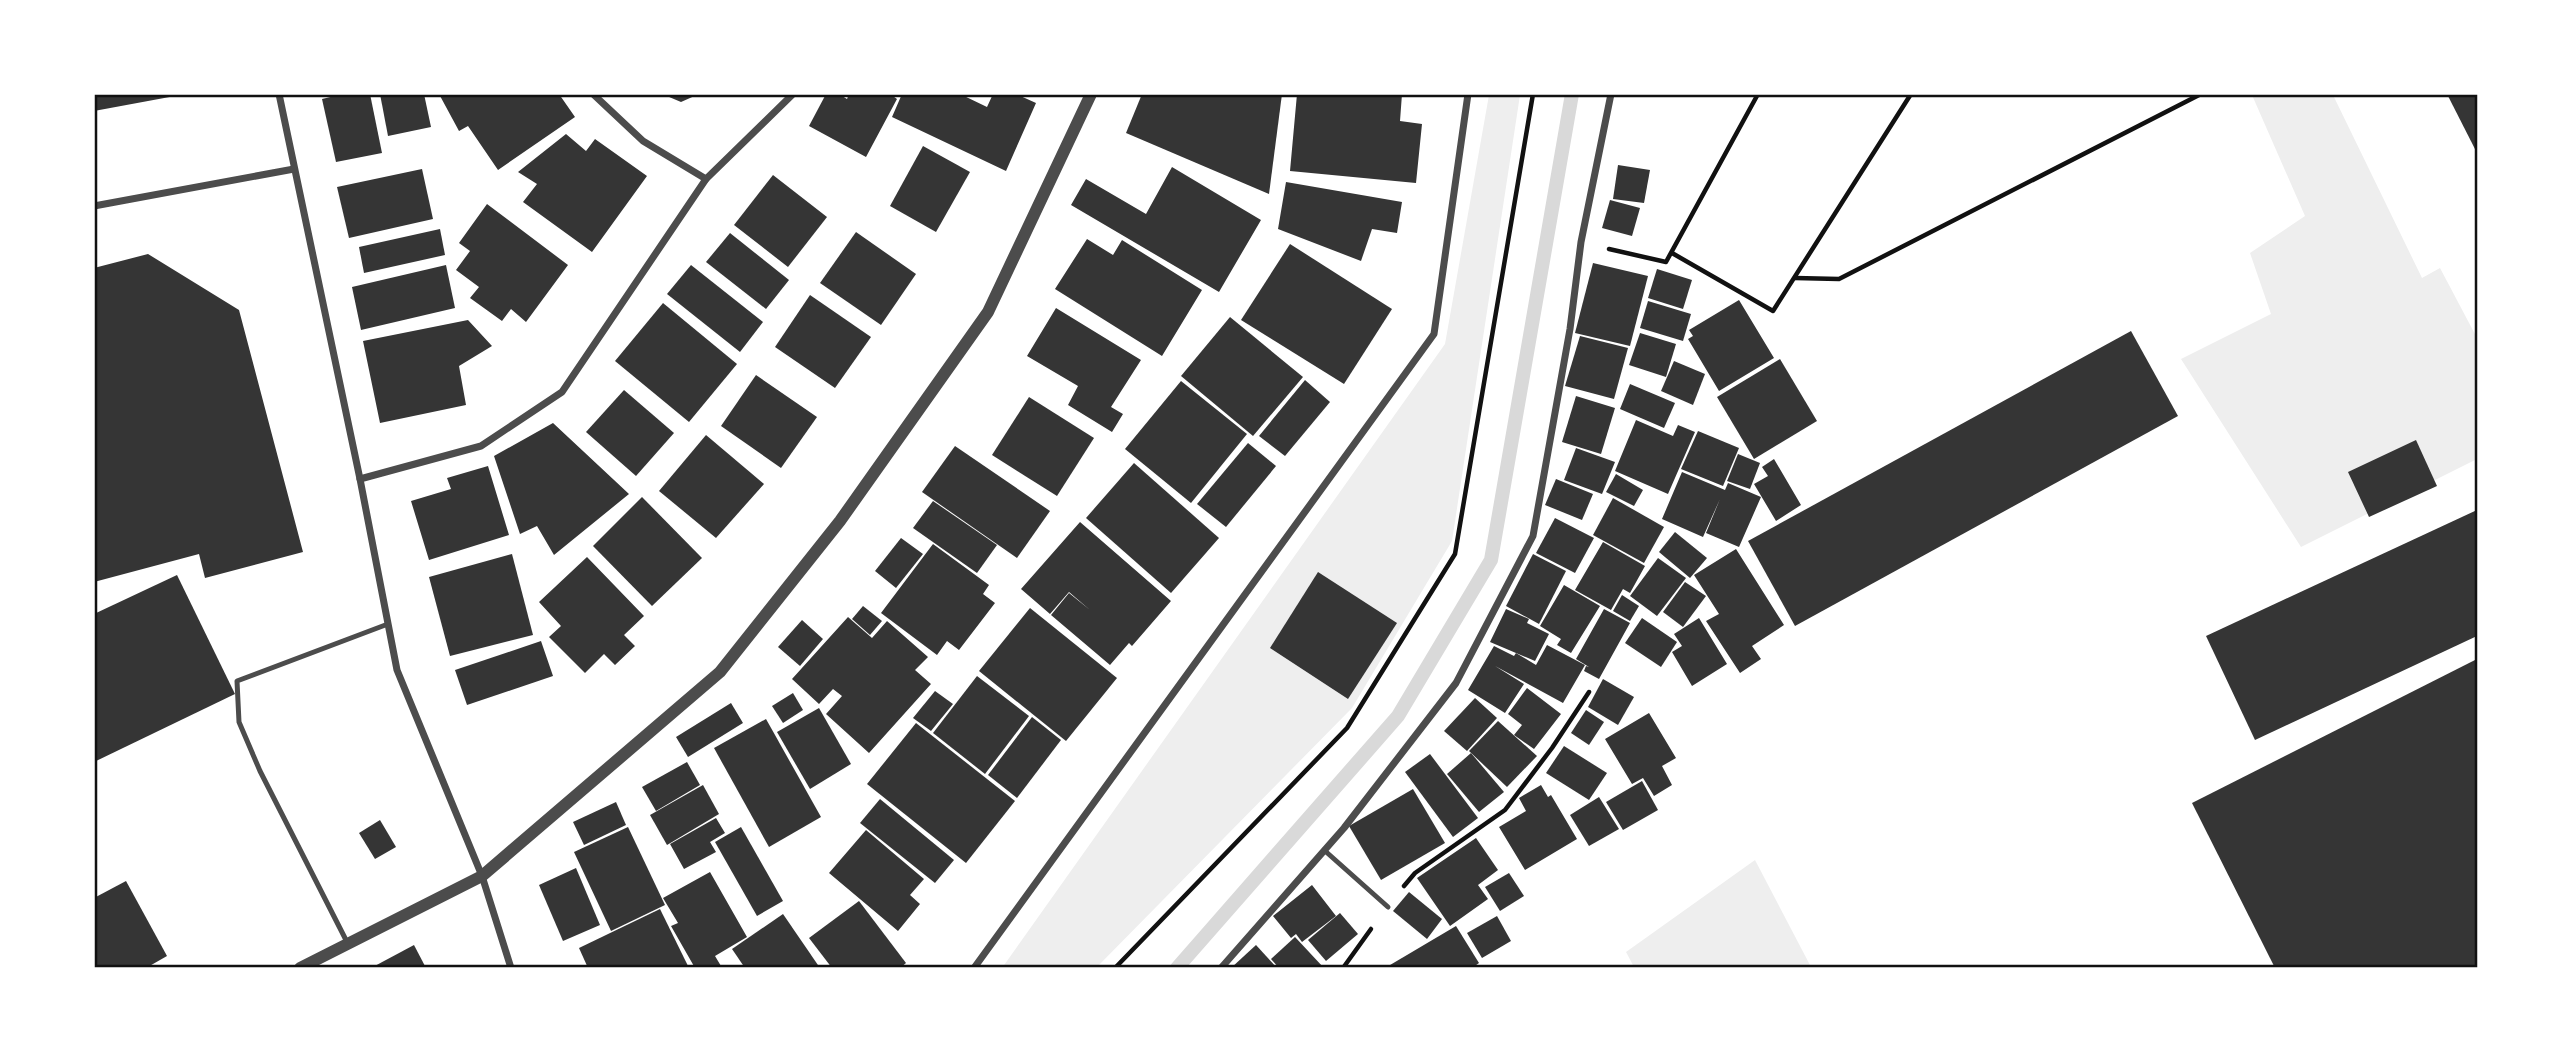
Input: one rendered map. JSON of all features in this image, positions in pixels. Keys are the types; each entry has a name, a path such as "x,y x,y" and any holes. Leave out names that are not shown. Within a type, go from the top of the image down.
{"street":[{"path":"279,94 397,670 482,876 511,968"},
{"path":"593,94 643,141 706,179"},
{"path":"360,479 481,446 562,392 706,179 793,94"},
{"path":"300,968 482,876 720,672 840,521 988,312 1091,94"},
{"path":"974,968 1434,334 1468,94"},
{"path":"1221,968 1324,850 1456,683 1533,536 1570,329 1581,242 1611,94"},
{"path":"94,206 294,169"}],"lane":[{"path":"348,944 260,771 239,722 237,681 388,624"},
{"path":"1324,850 1388,907"}],"path":[{"path":"1115,968 1346,728 1455,554 1533,94"},
{"path":"1581,242 1666,262 1758,94"},
{"path":"1672,253 1773,312 1911,94"},
{"path":"1795,278 1839,279 2201,94"},
{"path":"1343,968 1415,873 1505,810 1552,748 1589,692"}],"shaded area":[{"path":"1489,95 1520,95 1452,541 1352,708 1097,967 1002,968 1445,344"},
{"path":"2252,95 2333,95 2422,278 2440,268 2477,338 2477,459 2301,547 2181,359 2271,314 2250,253 2305,216"},
{"path":"1755,860 1811,967 1634,967 1626,952"}],"building":[{"path":"94,94 175,94 175,96 94,111"},
{"path":"343,94 370,94 382,153 336,162 322,99"},
{"path":"380,94 424,94 431,127 388,136"},
{"path":"439,94 559,94 575,117 498,170 468,126 459,131"},
{"path":"662,94 699,94 681,102"},
{"path":"826,94 839,94 847,99 849,94 890,94 897,99 866,157 809,126"},
{"path":"902,94 960,94 987,107 993,94 1016,94 1036,103 1006,171 892,117"},
{"path":"1142,94 1282,94 1269,194 1126,133"},
{"path":"1297,94 1402,94 1400,121 1422,124 1416,183 1290,171"},
{"path":"2447,94 2477,94 2477,153"},
{"path":"566,134 586,151 595,139 647,176 592,252 523,202 537,184 518,172"},
{"path":"923,146 970,172 936,232 890,206"},
{"path":"1618,165 1650,170 1644,203 1613,199"},
{"path":"1172,167 1261,220 1219,292 1071,205 1086,179 1146,214"},
{"path":"422,169 433,219 349,238 337,187"},
{"path":"773,175 827,217 788,267 734,225"},
{"path":"1286,182 1402,202 1397,233 1372,229 1361,261 1278,229"},
{"path":"1610,200 1640,208 1632,236 1602,228"},
{"path":"487,204 568,265 526,322 511,309 502,321 470,298 479,287 456,270 470,251 459,243"},
{"path":"440,229 445,255 364,273 359,247"},
{"path":"856,232 916,274 881,325 820,283"},
{"path":"730,233 789,280 766,309 706,262"},
{"path":"1087,239 1113,255 1122,240 1202,290 1162,356 1055,289"},
{"path":"1290,244 1392,309 1344,384 1241,320"},
{"path":"148,254 239,310 303,552 205,578 199,554 94,582 94,268"},
{"path":"1593,263 1648,276 1630,346 1575,333"},
{"path":"446,265 455,308 361,330 352,287"},
{"path":"691,265 763,322 740,352 667,294"},
{"path":"1657,269 1692,280 1683,309 1648,298"},
{"path":"810,295 871,337 835,388 775,347"},
{"path":"1739,300 1774,358 1719,391 1688,339 1693,336 1689,330"},
{"path":"1648,301 1691,314 1683,341 1640,328"},
{"path":"663,303 737,364 689,422 615,361"},
{"path":"1056,308 1141,360 1111,407 1123,414 1112,432 1068,405 1078,386 1027,356"},
{"path":"1230,317 1303,377 1253,436 1181,376"},
{"path":"468,320 492,346 459,366 466,405 380,423 363,341"},
{"path":"2131,331 2178,416 1795,626 1748,541"},
{"path":"1640,333 1676,344 1666,377 1629,365"},
{"path":"1580,336 1628,348 1614,399 1565,386"},
{"path":"1780,359 1817,421 1754,459 1717,397"},
{"path":"1674,361 1705,374 1693,405 1661,391"},
{"path":"756,375 817,417 781,468 721,426"},
{"path":"1305,380 1330,402 1285,456 1259,436"},
{"path":"1181,381 1247,434 1191,503 1125,449"},
{"path":"1630,384 1675,403 1664,428 1620,409"},
{"path":"624,390 674,433 636,476 586,432"},
{"path":"1576,396 1615,408 1601,454 1562,442"},
{"path":"1029,397 1094,438 1057,496 992,455"},
{"path":"1636,420 1673,436 1678,425 1695,432 1668,494 1615,471"},
{"path":"553,423 629,494 554,555 537,526 520,534 494,456"},
{"path":"1698,431 1739,448 1723,486 1681,469"},
{"path":"706,435 764,484 716,538 659,491"},
{"path":"2416,440 2437,486 2369,517 2348,472"},
{"path":"1248,443 1276,466 1226,527 1197,504"},
{"path":"955,446 1050,511 1017,558 922,492"},
{"path":"1576,448 1615,462 1602,494 1564,480"},
{"path":"1738,454 1760,463 1750,489 1727,481"},
{"path":"1774,459 1801,505 1776,521 1754,484 1768,476 1762,467"},
{"path":"1134,463 1219,538 1171,593 1086,518"},
{"path":"488,466 509,535 429,560 411,501 451,489 447,478"},
{"path":"1682,472 1725,490 1728,483 1761,497 1739,547 1706,533 1720,499 1703,537 1662,519"},
{"path":"1616,474 1643,490 1634,506 1606,492"},
{"path":"1556,479 1593,494 1582,520 1545,505"},
{"path":"642,497 702,558 652,606 593,546"},
{"path":"1613,498 1664,527 1644,563 1593,535"},
{"path":"933,501 997,545 977,573 913,528"},
{"path":"2477,510 2477,636 2255,740 2206,636"},
{"path":"1555,518 1594,538 1575,573 1536,553"},
{"path":"1080,522 1171,601 1132,646 1129,643 1110,665 1051,615 1069,593 1090,610 1069,592 1050,614 1021,589"},
{"path":"1675,532 1707,558 1690,578 1659,552"},
{"path":"901,538 923,554 896,588 875,571"},
{"path":"1603,542 1645,566 1630,593 1623,589 1611,610 1575,590"},
{"path":"933,544 989,585 983,594 995,603 959,650 947,641 937,655 881,613"},
{"path":"1736,549 1784,625 1752,646 1761,659 1740,673 1706,621 1719,614 1694,575"},
{"path":"512,554 533,635 450,656 429,577"},
{"path":"1533,554 1566,571 1539,624 1506,606"},
{"path":"587,557 644,616 624,635 635,646 615,665 604,654 585,673 549,637 561,626 539,602"},
{"path":"1658,558 1686,578 1657,616 1630,596"},
{"path":"1318,572 1397,623 1348,699 1270,648"},
{"path":"177,575 235,694 94,762 94,614"},
{"path":"1685,582 1706,596 1683,627 1663,612"},
{"path":"1564,585 1600,606 1571,653 1557,645 1561,639 1540,626"},
{"path":"1622,595 1639,606 1630,621 1613,611"},
{"path":"863,606 882,621 870,635 852,619"},
{"path":"1030,608 1117,678 1066,741 979,671"},
{"path":"1506,609 1529,619 1527,623 1549,634 1535,661 1490,642"},
{"path":"1604,609 1630,623 1599,679 1584,671 1586,666 1589,667 1576,659"},
{"path":"848,617 872,638 887,621 928,657 915,670 931,684 869,753 826,714 842,696 833,689 819,704 792,679"},
{"path":"1642,618 1677,642 1661,667 1625,643"},
{"path":"1699,618 1727,664 1692,686 1672,652 1682,646 1674,634"},
{"path":"802,620 823,639 800,666 778,647"},
{"path":"541,641 553,676 467,705 455,670"},
{"path":"1547,645 1585,665 1563,703 1495,666 1524,684 1505,713 1468,690 1494,646 1514,656 1516,653 1536,665"},
{"path":"2477,659 2477,968 2275,968 2192,803"},
{"path":"977,676 1029,716 985,774 933,733"},
{"path":"1603,679 1634,697 1618,725 1588,707"},
{"path":"1527,688 1561,714 1534,749 1514,735 1522,725 1508,714"},
{"path":"935,691 953,704 931,731 913,718"},
{"path":"793,693 803,710 783,723 772,706"},
{"path":"1475,698 1497,718 1467,751 1444,731"},
{"path":"731,703 743,723 688,757 676,737"},
{"path":"819,708 851,764 810,789 777,732"},
{"path":"1586,710 1604,722 1589,745 1571,733"},
{"path":"1649,713 1676,758 1662,766 1672,785 1654,796 1643,778 1632,784 1605,739"},
{"path":"1032,717 1061,740 1017,798 988,775"},
{"path":"766,719 821,817 769,847 714,748"},
{"path":"1498,721 1537,756 1507,787 1469,751"},
{"path":"916,723 1015,801 966,863 867,784"},
{"path":"1564,746 1607,773 1589,800 1546,773"},
{"path":"1471,753 1504,792 1479,812 1447,774"},
{"path":"1430,754 1478,818 1453,837 1405,772"},
{"path":"687,762 700,785 656,811 642,787"},
{"path":"1642,781 1658,810 1623,830 1606,802"},
{"path":"703,785 719,814 667,845 650,815"},
{"path":"1541,785 1548,797 1551,795 1577,839 1525,870 1499,827 1526,811 1519,798"},
{"path":"1413,789 1445,843 1381,880 1349,826"},
{"path":"1599,797 1619,829 1589,846 1570,815"},
{"path":"880,799 954,860 935,883 860,823"},
{"path":"616,802 626,825 584,845 573,822"},
{"path":"716,818 725,833 710,842 716,852 684,869 670,844"},
{"path":"380,820 396,847 375,859 359,833"},
{"path":"628,827 665,905 611,931 574,852"},
{"path":"741,827 783,901 757,916 715,842"},
{"path":"866,830 924,879 910,895 920,904 898,931 829,873"},
{"path":"1476,838 1498,870 1478,885 1488,899 1450,926 1417,878"},
{"path":"576,868 600,925 563,941 539,885"},
{"path":"710,872 747,937 715,956 721,966 695,968 671,926 678,923 663,898"},
{"path":"1509,873 1524,896 1500,911 1485,887"},
{"path":"126,881 167,956 146,968 94,968 94,898"},
{"path":"1312,885 1336,916 1302,942 1296,934 1291,938 1273,916"},
{"path":"1409,892 1442,919 1427,939 1393,911"},
{"path":"859,901 906,963 900,968 832,968 809,938"},
{"path":"660,909 689,968 588,968 579,948"},
{"path":"1340,913 1358,934 1326,961 1308,940"},
{"path":"783,914 820,968 745,968 732,949"},
{"path":"1497,916 1511,941 1482,958 1467,933"},
{"path":"1456,926 1479,963 1472,968 1385,968"},
{"path":"1295,937 1324,968 1279,968 1271,959"},
{"path":"414,945 426,968 371,968"},
{"path":"1256,945 1277,968 1231,968"}],"waterway":[{"path":"1177,968 1398,716 1491,560 1572,94"}]}
